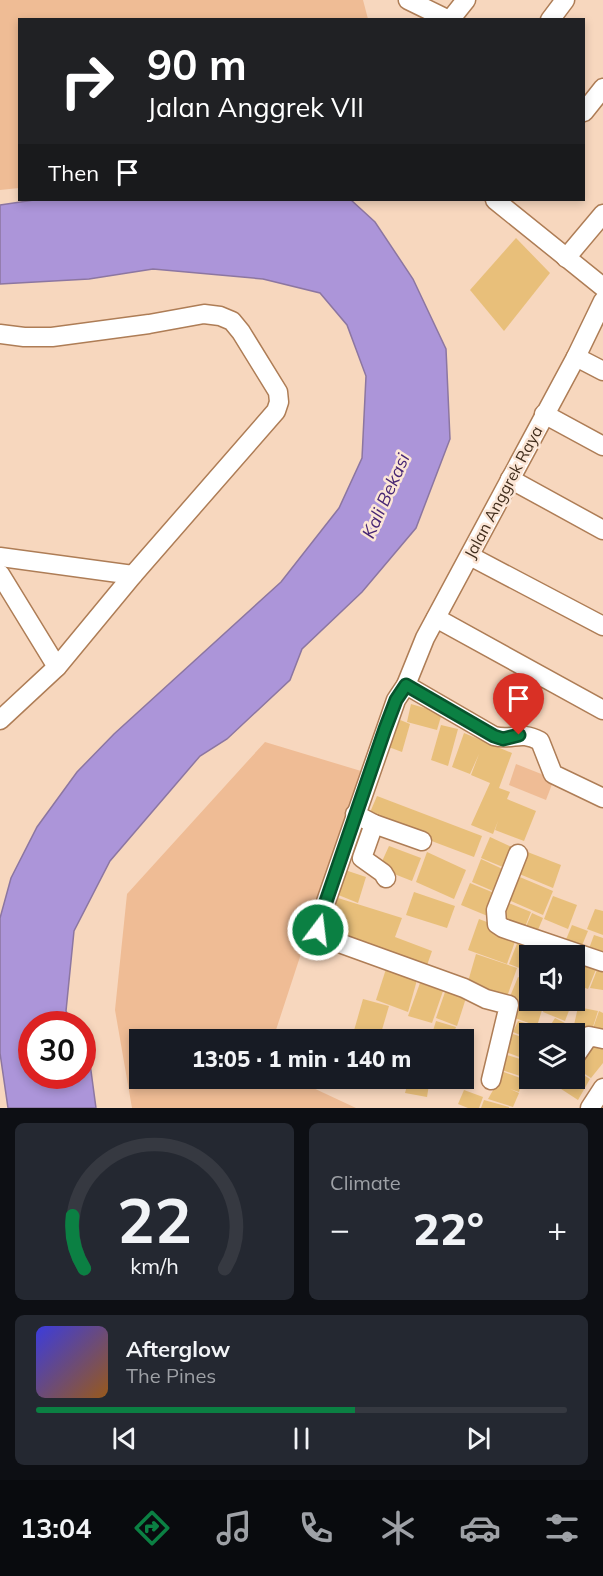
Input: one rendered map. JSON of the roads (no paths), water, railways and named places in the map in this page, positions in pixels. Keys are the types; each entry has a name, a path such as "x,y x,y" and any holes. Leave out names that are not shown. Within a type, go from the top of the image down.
{"street":[{"path":"408,0 445,18"},
{"path":"451,18 466,0"},
{"path":"552,18 565,0"},
{"path":"585,111 603,88"},
{"path":"504,202 566,258 603,287"},
{"path":"566,258 603,214"},
{"name":"Jalan Anggrek Raya","path":"491,1080 509,1005 486,999 464,988 331,940 318,930 396,700 406,685 425,638 576,357 603,301"},
{"path":"0,334 52,337 204,314 220,316 232,321 241,332 278,392 279,402 276,411 133,575 57,668 0,720"},
{"path":"576,357 603,371"},
{"path":"544,414 603,446"},
{"path":"510,479 603,530"},
{"path":"470,556 603,626"},
{"path":"0,557 133,575"},
{"path":"0,573 57,668"},
{"path":"436,618 603,710"},
{"path":"406,685 494,736 503,739 519,735 540,741 553,774 603,798"},
{"path":"356,814 374,824 422,842"},
{"path":"362,858 374,824"},
{"path":"342,854 356,859 362,858 383,873 386,878"},
{"path":"518,854 496,910 497,924 603,962"},
{"path":"585,1042 589,1036 603,1039"},
{"path":"591,1108 603,1088"}],"water":[{"name":"Kali Bekasi","path":"27,201 352,201 375,222 413,279 446,349 450,439 416,528 362,592 302,649 290,680 227,739 200,756 110,861 74,931 66,1011 18,1011 18,1089 93,1089 96,1108 8,1108 0,1053 0,918 11,878 37,827 77,772 114,734 281,582 339,508 362,458 366,376 347,325 320,293 263,279 153,269 89,279 0,284 0,205"}]}
